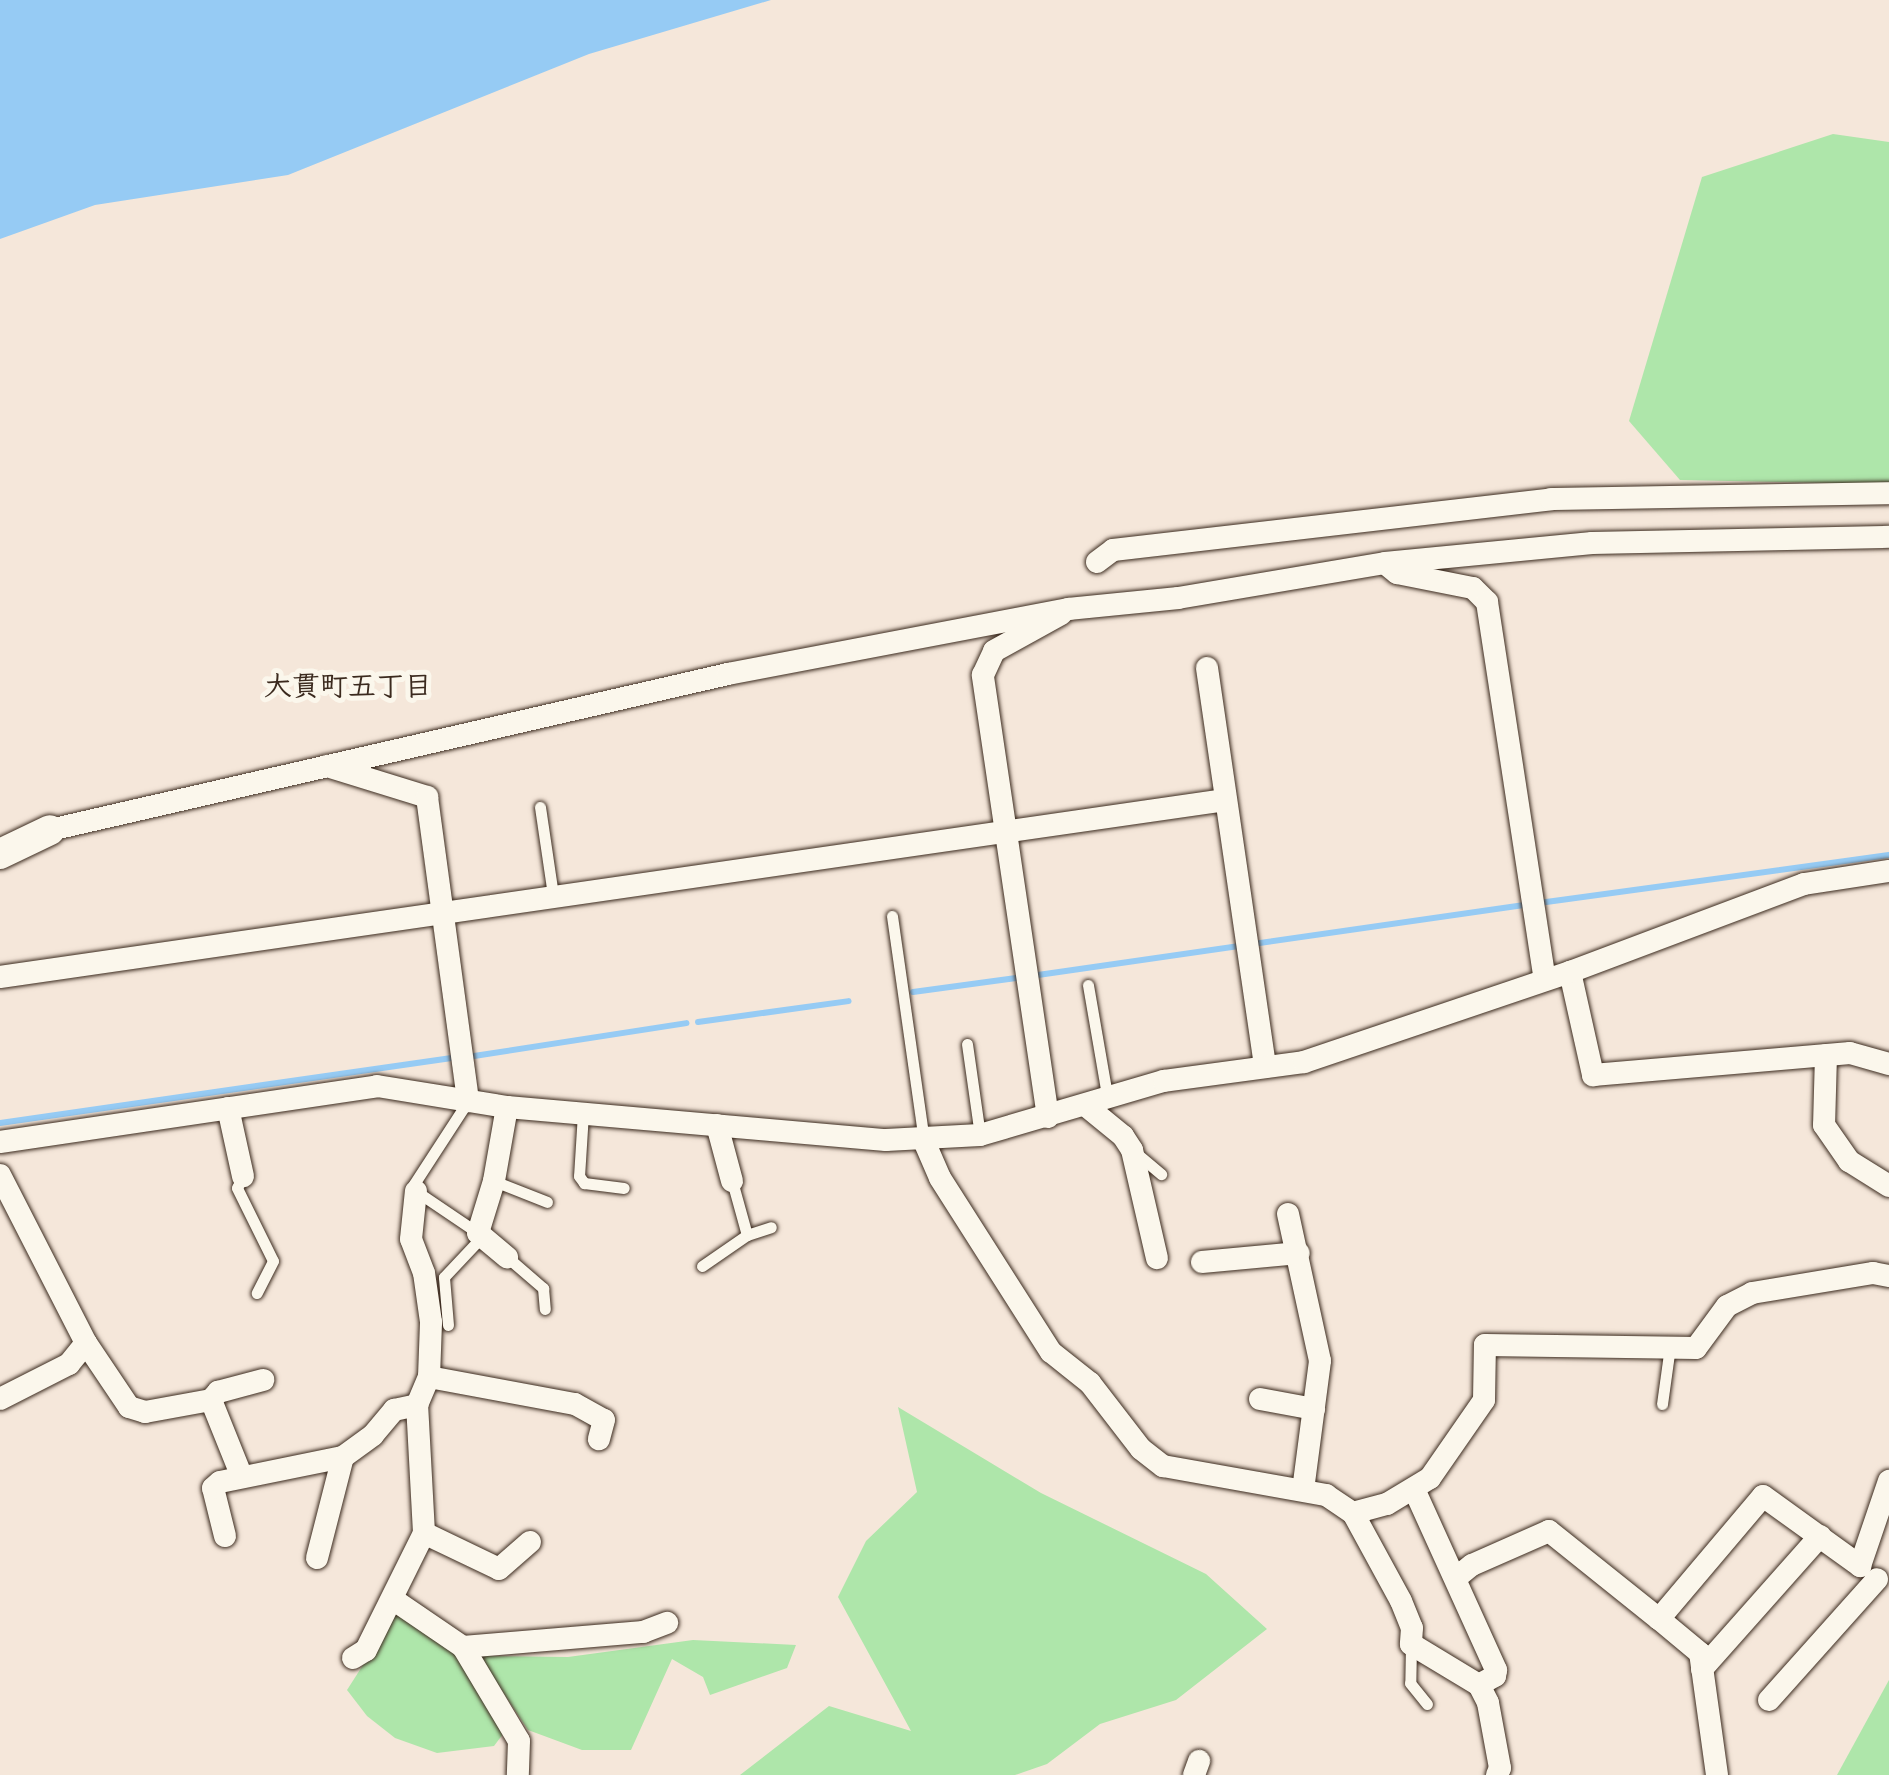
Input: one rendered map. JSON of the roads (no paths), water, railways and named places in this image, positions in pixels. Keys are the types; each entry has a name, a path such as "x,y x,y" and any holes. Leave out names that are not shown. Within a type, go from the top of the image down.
{"street":[{"path":"1097,562 1113,550 1551,499 1889,493"},
{"path":"0,854 26,836 325,765 728,674 1068,608 1178,598 1384,563 1592,543 1889,537"},
{"path":"1384,563 1397,572 1474,588 1486,602 1545,978"},
{"path":"1048,1117 984,700 986,660 994,651 1068,608"},
{"path":"1208,668 1264,1068"},
{"path":"325,765 427,797 468,1101"},
{"path":"0,977 1225,800"},
{"path":"0,1142 377,1086 507,1107 718,1125 924,1141 980,1135 1164,1081 1304,1062 1570,972 1804,884 1889,871"},
{"path":"1570,972 1592,1075 1850,1054 1889,1064"},
{"path":"1826,1055 1824,1125 1849,1161 1889,1186"},
{"path":"1096,1100 1132,1150 1156,1258"},
{"path":"507,1107 494,1181 478,1233 507,1257"},
{"path":"228,1108 242,1176"},
{"path":"718,1125 732,1181"},
{"path":"924,1141 940,1178 1041,1338 1051,1352 1090,1382 1142,1448 1164,1466 1303,1490 1340,1501 1352,1513 1401,1602 1412,1628 1411,1644 1479,1685 1488,1703 1498,1775"},
{"path":"0,1176 86,1343 129,1407 145,1412 212,1400 218,1392 263,1380"},
{"path":"354,1658 366,1650 394,1600 424,1533 417,1405 428,1377 431,1322 424,1273 411,1239 416,1191"},
{"path":"1288,1214 1320,1361 1303,1490"},
{"path":"1202,1262 1298,1253"},
{"path":"1352,1513 1386,1504 1430,1478 1476,1417 1484,1400 1485,1345 1696,1348 1727,1306 1752,1292 1872,1272 1889,1276"},
{"path":"0,1399 69,1364 86,1343"},
{"path":"428,1377 575,1404 604,1420 600,1439"},
{"path":"1260,1399 1314,1410"},
{"path":"212,1400 242,1478"},
{"path":"226,1536 213,1488 342,1457 372,1435 394,1410 417,1405"},
{"path":"317,1558 342,1457"},
{"path":"1769,1700 1875,1578 1889,1481"},
{"path":"1414,1488 1496,1670 1479,1685"},
{"path":"1659,1619 1763,1496 1875,1578"},
{"path":"1456,1577 1472,1565 1549,1531 1700,1653 1717,1775"},
{"path":"424,1533 500,1569 530,1542"},
{"path":"1702,1670 1820,1536"},
{"path":"394,1600 463,1647 519,1741 518,1775"},
{"path":"463,1647 642,1632 666,1623"}],"lane":[{"path":"540,807 553,896"},
{"path":"892,916 924,1141"},
{"path":"1088,985 1096,1100"},
{"path":"967,1044 980,1135"},
{"path":"448,1325 444,1277 477,1242 478,1233 416,1191 414,1184 468,1101"},
{"path":"583,1114 578,1176 584,1184 624,1188"},
{"path":"1132,1150 1162,1174"},
{"path":"242,1176 237,1188 273,1261 257,1293"},
{"path":"494,1181 546,1202"},
{"path":"732,1181 747,1236"},
{"path":"702,1266 747,1236 772,1227"},
{"path":"507,1257 543,1288 545,1308"},
{"path":"1662,1404 1670,1346"},
{"path":"1411,1644 1410,1683 1427,1704"}],"water":[{"path":"0,0 771,0 589,54 288,175 95,205 0,239"}],"waterway":[{"path":"1539,903 1889,855"},
{"path":"1038,975 1526,905"},
{"path":"913,992 1016,978"},
{"path":"698,1022 849,1001"},
{"path":"474,1056 686,1023"},
{"path":"0,1123 453,1058"}],"district":[{"name":"大貫町五丁目","path":"348,684"}]}
